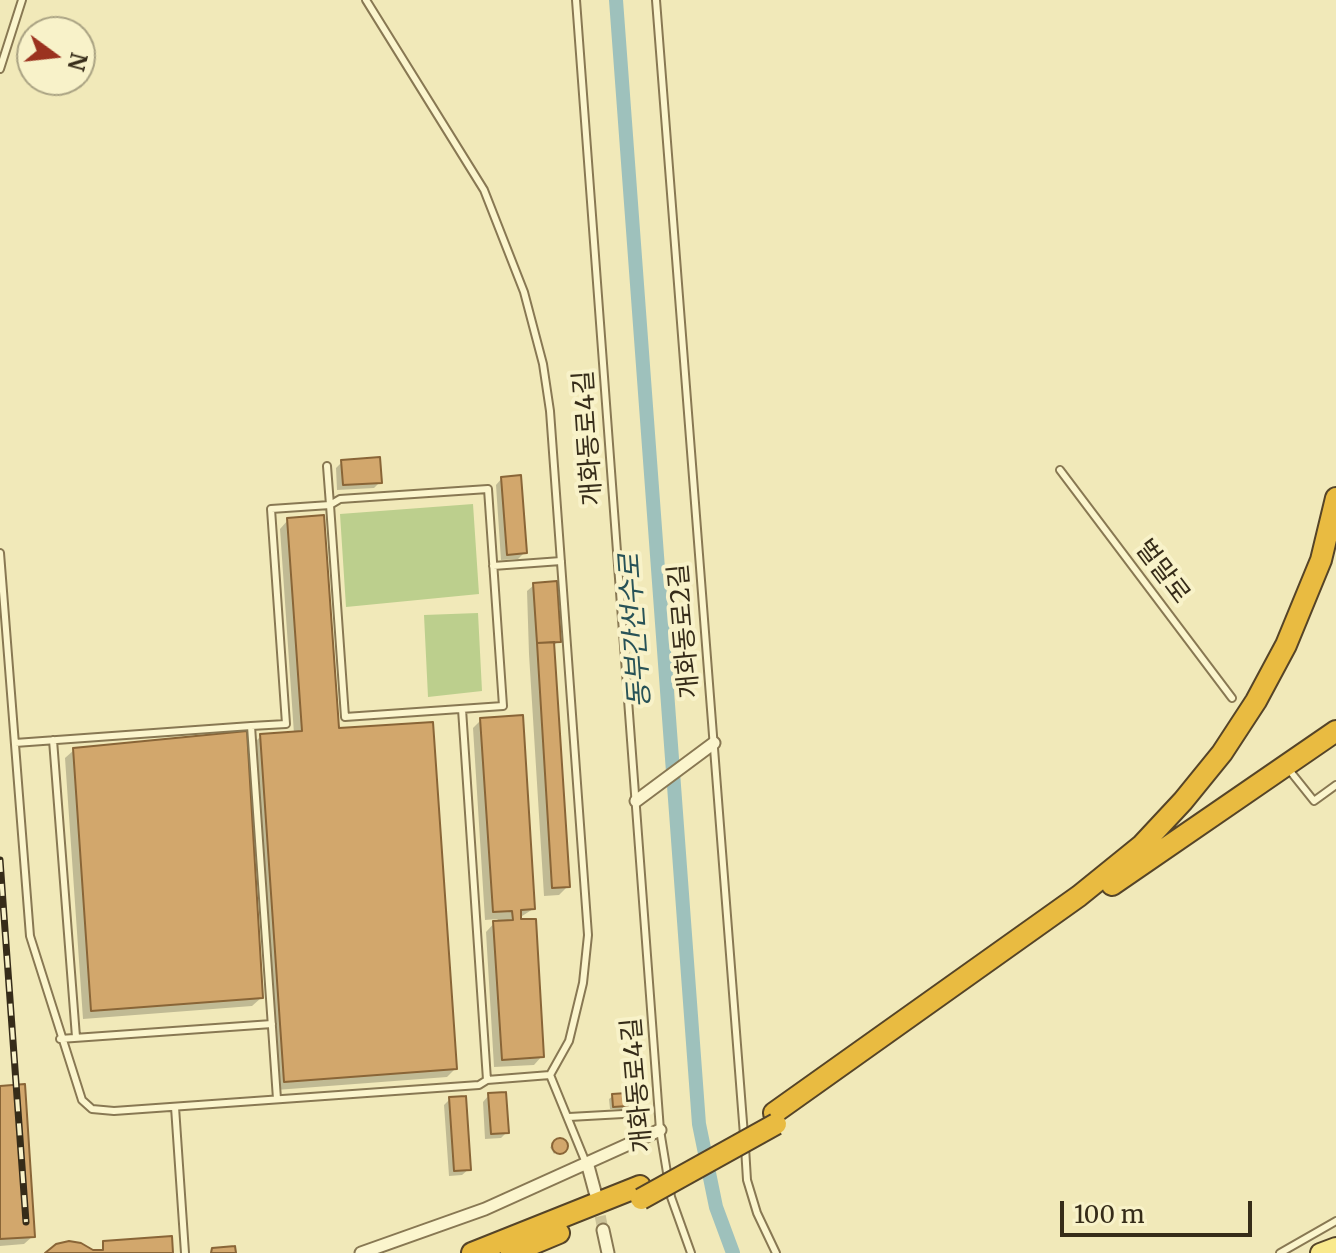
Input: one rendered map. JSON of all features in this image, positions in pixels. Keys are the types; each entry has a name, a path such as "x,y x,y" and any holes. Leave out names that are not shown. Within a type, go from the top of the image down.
{"highway":[{"path":"775,1118 1079,896 1142,845 1183,801 1222,753 1256,701 1286,645 1321,560 1336,498"},
{"path":"511,1253 641,1192 775,1118 1270,773 1336,731"},
{"path":"472,1253 641,1192"}],"main road":[{"path":"1320,1253 1336,1247"}],"street":[{"path":"636,801 709,747"},
{"path":"361,1253 485,1209 588,1166 660,1130"},
{"path":"588,1166 595,1192"},
{"path":"603,1230 608,1253"}],"lane":[{"path":"0,69 22,0"},
{"path":"366,0 468,160 506,242 543,364 550,411 588,935 583,983 569,1041 550,1075"},
{"name":"개화동로4길","path":"576,0 660,1130 671,1197 691,1253"},
{"name":"개화동로2길","path":"656,0 709,747 747,1180 757,1213 776,1253"},
{"path":"15,743 286,724 271,509 330,505 340,499 488,489 503,706 345,717 330,505 327,466"},
{"name":"벌말로","path":"1060,470 1232,698"},
{"path":"0,553 30,936 60,1039 82,1100 92,1109 114,1111 479,1085 487,1080 550,1075"},
{"path":"493,566 561,561"},
{"path":"462,709 487,1080"},
{"path":"251,726 277,1099"},
{"path":"53,740 76,1037"},
{"path":"1290,771 1314,801 1336,785"},
{"path":"60,1039 272,1024"},
{"path":"550,1075 588,1166"},
{"path":"175,1107 185,1253"},
{"path":"569,1117 623,1114"},
{"path":"1280,1253 1336,1221"}],"green space":[{"path":"473,504 479,594 346,607 340,514"},
{"path":"478,613 482,691 428,697 424,615"}],"building":[{"path":"380,457 382,483 343,485 341,460"},
{"path":"521,475 527,553 507,555 501,477"},
{"path":"324,515 339,728 433,722 457,1069 284,1082 260,734 302,731 287,518"},
{"path":"557,581 561,642 537,643 533,583"},
{"path":"554,642 570,887 552,888 537,643"},
{"path":"523,715 535,909 521,910 521,919 536,919 544,1057 502,1060 493,921 513,920 512,911 493,912 480,718"},
{"path":"247,731 263,998 91,1011 73,748"},
{"path":"25,1084 35,1237 0,1239 0,1086"},
{"path":"506,1092 509,1133 491,1134 488,1093"},
{"path":"627,1093 628,1106 613,1107 612,1094"},
{"path":"466,1096 471,1170 454,1171 449,1097"},
{"path":"560,1138 568,1146 560,1154 552,1146"},
{"path":"172,1236 173,1253 45,1253 56,1244 69,1241 93,1250 103,1250 103,1241"},
{"path":"235,1246 236,1253 211,1253 212,1248"}],"waterway":[{"name":"동부간선수로","path":"616,0 699,1124 716,1207 733,1253"}],"tunnel":[{"path":"597,1200 603,1230"}],"railway":[{"path":"0,860 26,1222"}]}
